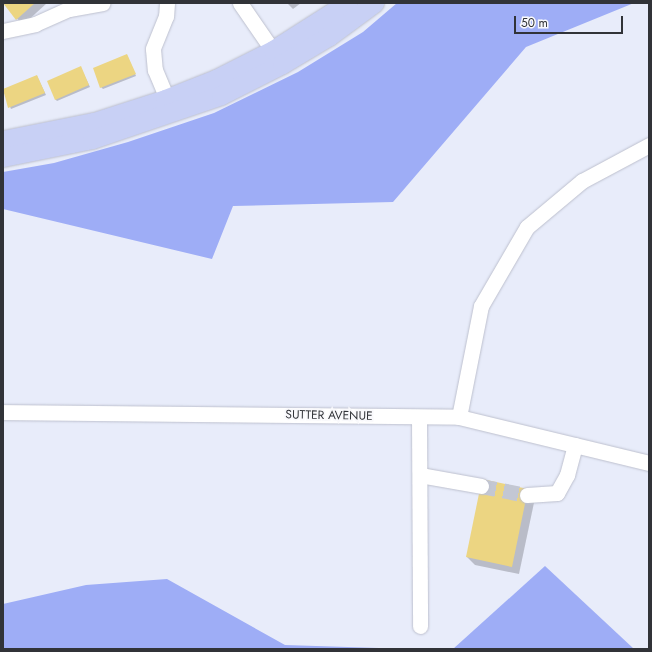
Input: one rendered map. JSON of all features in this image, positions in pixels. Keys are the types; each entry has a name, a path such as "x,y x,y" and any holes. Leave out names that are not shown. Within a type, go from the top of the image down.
{"main road":[{"path":"278,57 347,3"},
{"path":"3,157 92,139 169,106 216,79 278,57 329,36 374,3"},
{"path":"3,140 169,106"}],"street":[{"path":"3,31 35,24 69,9 102,3"},
{"path":"167,3 166,16 153,49 155,70 169,106"},
{"path":"240,3 278,57"},
{"path":"459,417 481,306 527,227 582,181 649,145"},
{"name":"SUTTER AVENUE","path":"3,412 459,417 649,463"},
{"path":"419,417 420,626"},
{"path":"527,495 557,493 567,475 575,445"},
{"path":"420,475 481,486"}],"shaded area":[{"path":"397,3 634,3 526,47 393,202 233,206 212,259 3,209 3,172 54,163 128,142 214,113 298,72 363,32"},
{"path":"545,566 634,649 453,649"},
{"path":"167,579 285,645 410,649 3,649 3,604 86,585"}],"building":[{"path":"3,3 35,3 16,20"},
{"path":"127,54 136,74 100,88 93,68"},
{"path":"81,66 89,85 55,100 47,81"},
{"path":"37,75 45,93 8,108 3,89"},
{"path":"482,479 528,489 512,567 466,557"}],"tunnel":[{"path":"481,486 527,495"}]}
